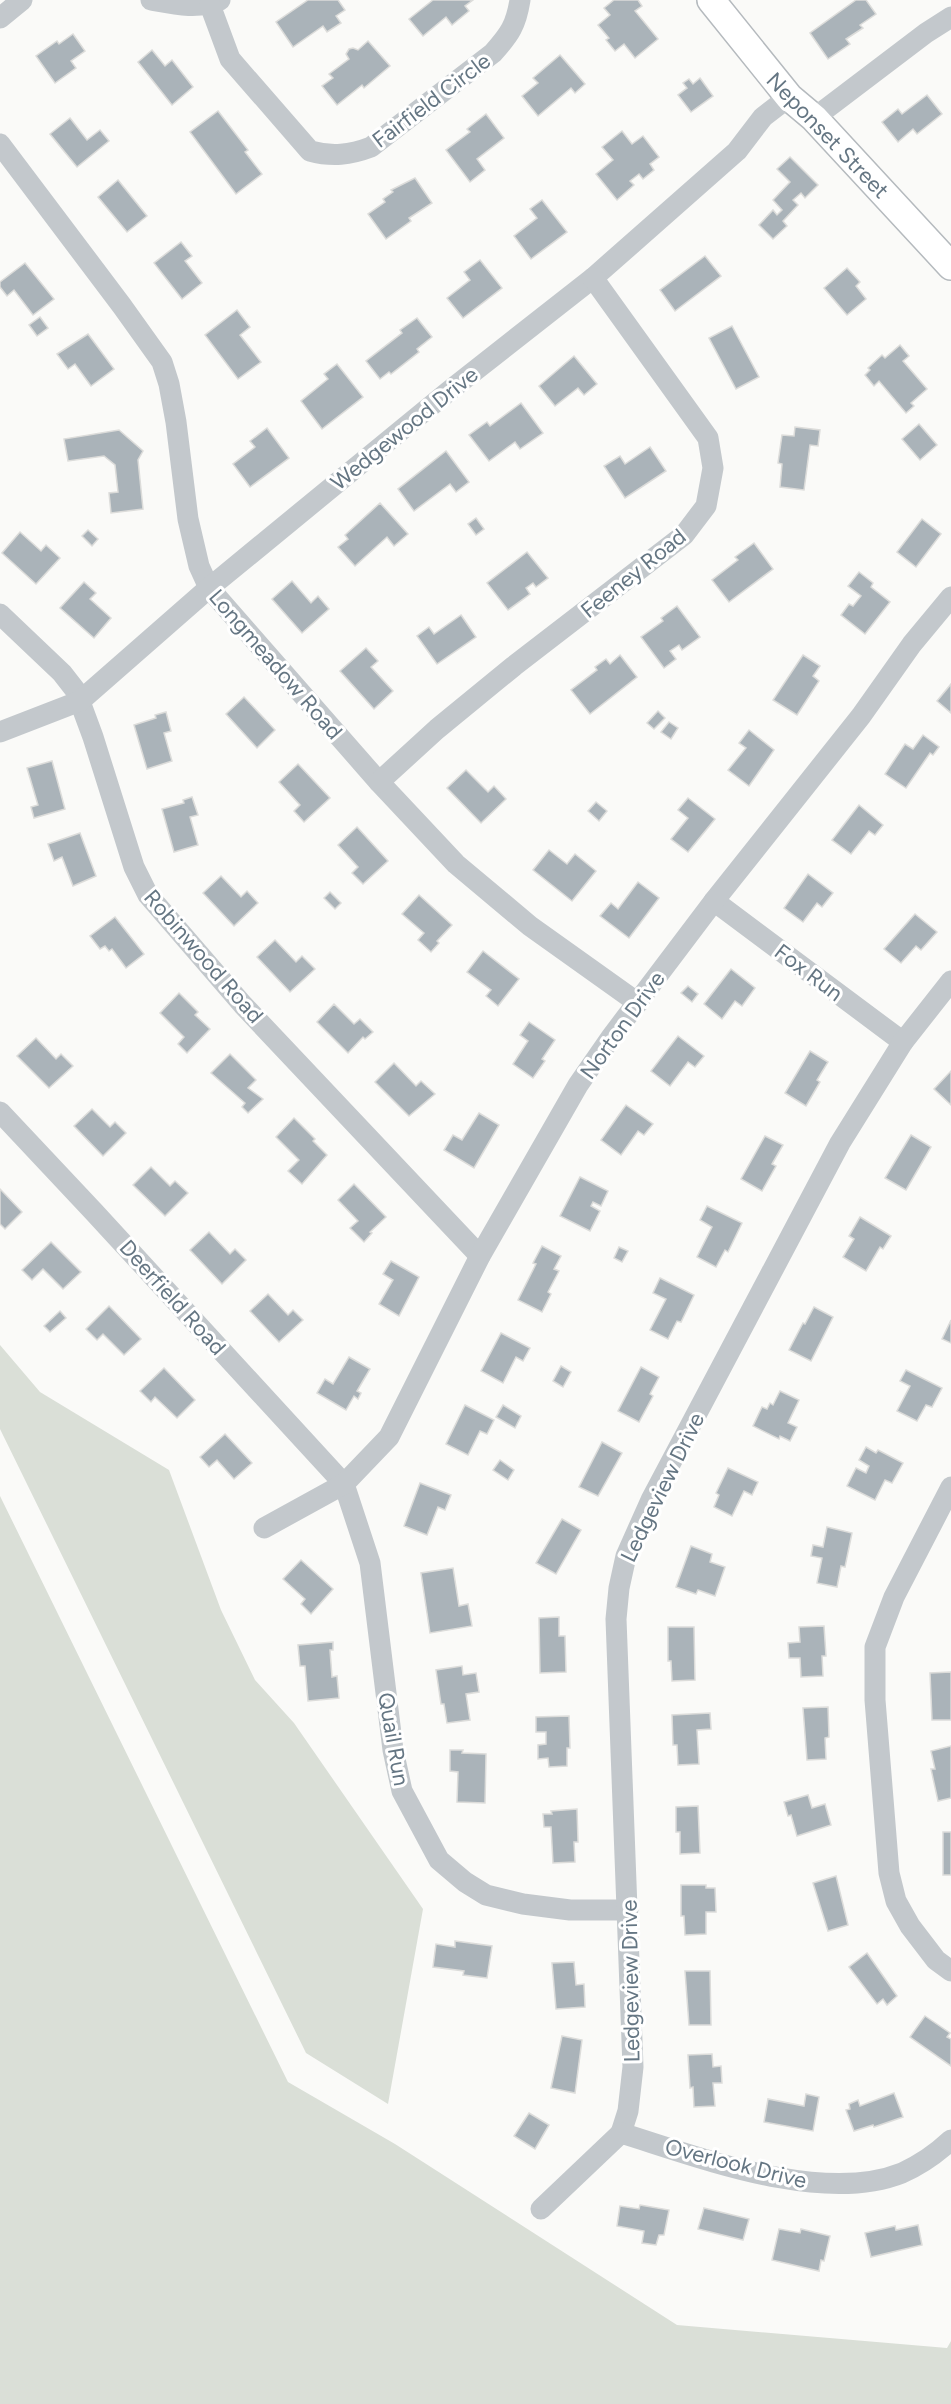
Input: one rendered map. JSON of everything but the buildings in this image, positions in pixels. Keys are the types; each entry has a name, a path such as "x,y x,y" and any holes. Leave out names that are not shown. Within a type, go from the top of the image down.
{"main road":[{"name":"Neponset Street","path":"711,0 789,97 814,118 951,266"}],"street":[{"path":"0,18 22,0"},
{"name":"Fairfield Circle","path":"151,0 177,5 215,2 230,59 310,151 327,155 350,154 371,147 493,53 506,39 517,20 520,0"},
{"path":"814,118 926,33 951,17"},
{"name":"Wedgewood Drive","path":"0,732 80,701 208,588 448,391 593,278 737,151 763,117 789,97"},
{"name":"Longmeadow Road","path":"0,144 162,362 169,384 176,422 188,519 199,566 208,588 379,782 464,871 530,926 638,1003"},
{"name":"Feeney Road","path":"379,782 437,729 514,666 684,535 706,506 713,468 708,438 593,278"},
{"name":"Norton Drive","path":"264,1528 344,1484 389,1437 480,1256 578,1085 714,901 861,717 912,644 951,597"},
{"name":"Robinwood Road","path":"0,614 62,673 80,701 134,867 148,895 243,1005 480,1256"},
{"name":"Fox Run","path":"714,901 903,1042"},
{"name":"Ledgeview Drive","path":"621,2133 628,2111 633,2067 616,1619 619,1587 626,1556 651,1500 840,1143 903,1042 951,981"},
{"name":"Deerfield Road","path":"0,1112 344,1484"},
{"name":"Quail Run","path":"344,1484 370,1563 393,1750 402,1791 439,1860 465,1882 486,1894 523,1904 570,1910 628,1910"},
{"path":"951,1487 894,1597 875,1647 875,1700 889,1873 896,1901 910,1926 936,1960 951,1971"},
{"path":"541,2210 621,2133"},
{"name":"Overlook Drive","path":"621,2133 724,2164 807,2183 863,2183 901,2173 931,2158 951,2140"}],"shaded area":[{"path":"0,1345 40,1392 169,1470 221,1610 255,1680 294,1723 423,1909 388,2104 306,2053 0,1429"},
{"path":"0,1496 288,2082 395,2144 677,2325 947,2348 951,2341 951,2404 0,2404"}]}
